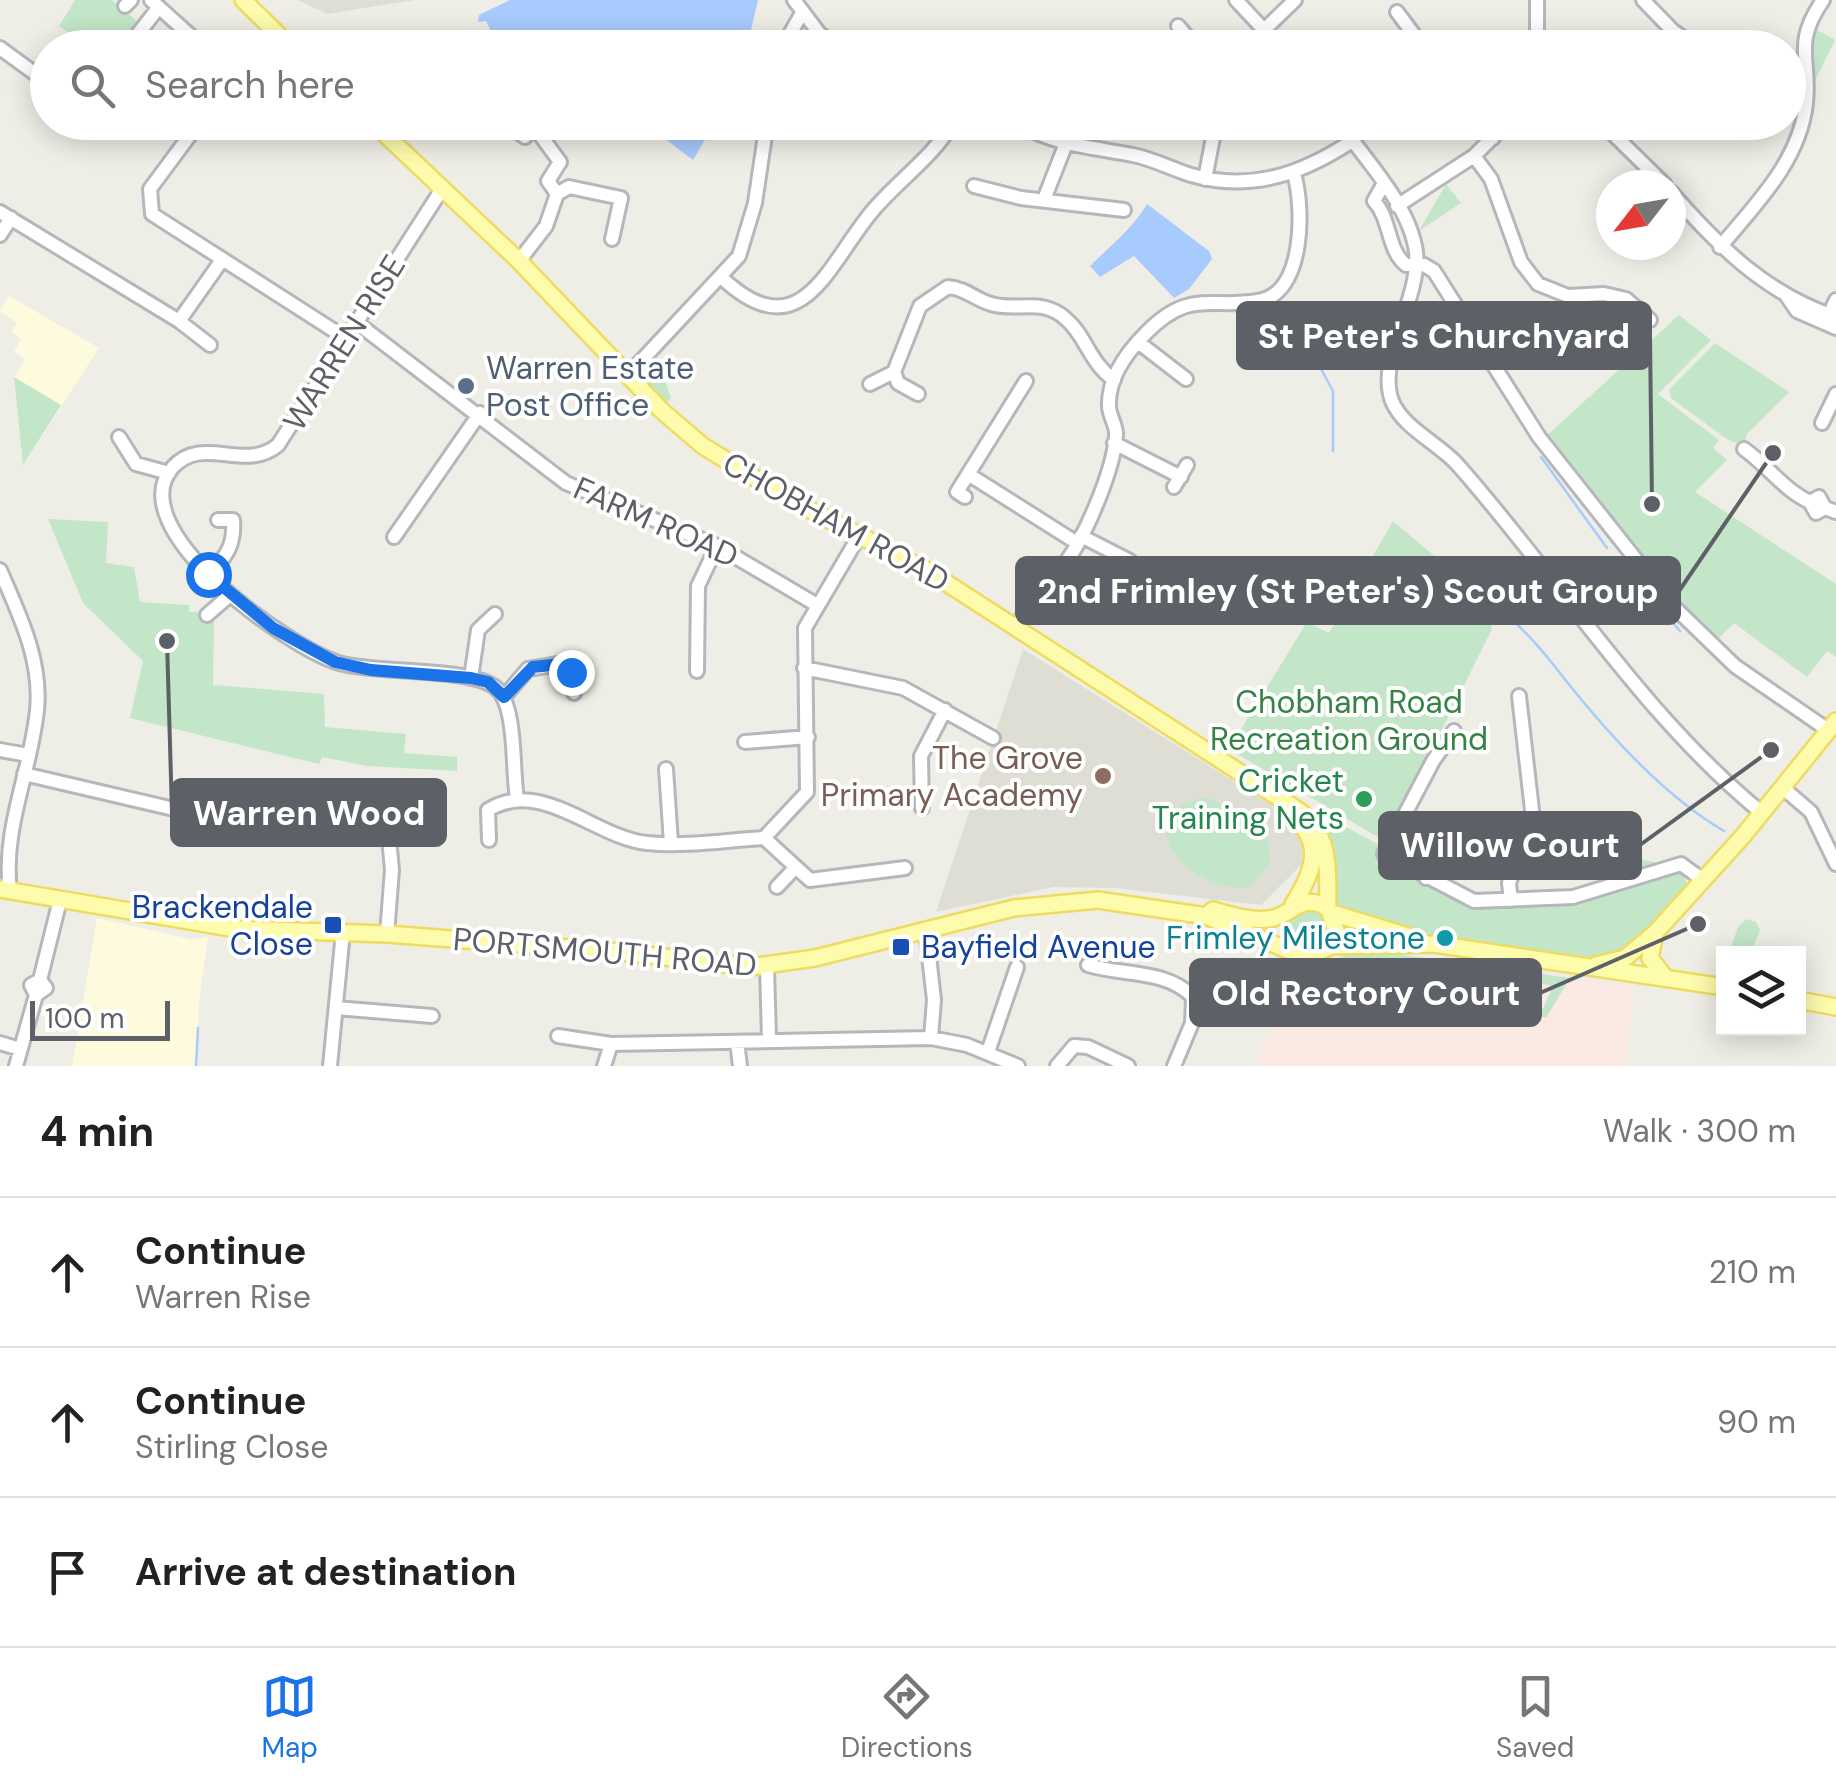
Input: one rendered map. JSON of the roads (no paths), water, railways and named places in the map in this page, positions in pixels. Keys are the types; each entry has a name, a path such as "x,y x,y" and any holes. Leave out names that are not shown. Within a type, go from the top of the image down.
{"main road":[{"path":"243,0 274,30"},
{"name":"CHOBHAM ROAD","path":"391,140 519,261 672,421 713,454 859,536 900,554 1295,807 1316,827 1328,859 1330,911"},
{"path":"1596,965 1624,958 1655,934 1834,725"},
{"name":"CHOBHAM ROAD","path":"1208,752 1210,760 1304,828 1314,865 1293,904"},
{"name":"PORTSMOUTH ROAD","path":"5,890 236,929 387,934 767,966 1014,908 1077,901 1152,905 1206,916"},
{"path":"1434,944 1331,946 1307,958 1206,916 1213,910 1254,920 1278,917 1293,904 1309,900 1330,911 1434,944 1716,986"},
{"path":"1330,911 1336,930 1331,946"},
{"path":"1278,917 1284,949"},
{"path":"1655,934 1650,958 1665,978"},
{"path":"1561,963 1596,965 1622,972"},
{"path":"1806,1001 1836,1007"}],"street":[{"path":"794,0 817,30"},
{"path":"1236,0 1264,30 1294,0"},
{"path":"1537,30 1538,0"},
{"path":"1643,0 1673,30"},
{"path":"1806,34 1823,0"},
{"path":"138,30 155,4 184,30"},
{"path":"1397,12 1410,30"},
{"path":"793,30 802,13"},
{"path":"806,30 812,26"},
{"path":"1178,26 1181,30"},
{"path":"0,48 30,70"},
{"path":"186,140 150,189 148,206 158,220 347,339"},
{"path":"544,140 560,162 548,181 558,194"},
{"path":"628,375 721,277 745,244 764,140"},
{"path":"721,277 756,302 785,305 806,298 827,279 873,210 937,140"},
{"path":"1052,140 1065,146 1139,156 1205,179 1244,182 1294,174 1352,141 1398,206 1412,235 1416,264 1389,373 1397,409 1458,464 1694,754 1762,813"},
{"path":"1205,179 1213,140"},
{"path":"1398,206 1474,156 1491,140"},
{"path":"1619,140 1650,170"},
{"path":"1720,247 1780,174 1796,140"},
{"path":"1045,197 1065,146"},
{"path":"1474,156 1491,178 1525,270 1551,291 1626,299 1650,320"},
{"path":"1016,628 1079,540 1115,436 1109,410 1114,380 1138,342 1165,317 1188,305 1207,300 1258,302 1272,294 1292,268 1301,207 1294,174"},
{"path":"1383,185 1374,200 1385,213 1398,258 1406,265 1416,264 1434,272 1538,437 1672,605 1735,666 1834,725"},
{"path":"975,186 1009,196 1045,197 1126,211"},
{"path":"519,261 546,226 558,194 569,187 617,194 621,209 612,239"},
{"name":"WARREN RISE","path":"169,472 186,458 203,452 251,459 269,452 282,440 442,189"},
{"path":"1686,209 1720,247 1786,294 1834,320 1836,300"},
{"path":"0,235 5,215 210,344"},
{"path":"179,321 222,260"},
{"path":"918,394 898,383 894,372 920,306 948,287 991,304 1036,304 1055,311 1072,326 1091,360 1114,380"},
{"path":"1578,296 1583,340"},
{"name":"FARM ROAD","path":"357,323 577,490 717,546 816,605"},
{"path":"1138,342 1187,376"},
{"path":"870,384 894,372"},
{"path":"965,497 956,492 1026,381"},
{"path":"1822,423 1836,394"},
{"path":"394,537 480,413"},
{"path":"119,436 136,464 169,472 162,491 168,519 208,574 273,628 335,662 371,670 488,682 504,697 517,798"},
{"path":"1115,436 1181,476"},
{"path":"1744,450 1772,469 1791,494 1810,502 1816,513 1830,510"},
{"path":"968,474 1079,540 1131,560"},
{"path":"208,574 228,553 233,536 232,520 218,520"},
{"path":"490,840 488,810 517,798 564,809 642,843 764,838 807,792 805,628 859,536"},
{"path":"697,671 698,586 717,546"},
{"path":"0,570 24,628 35,671 37,712 3,864 5,890"},
{"path":"207,615 230,595"},
{"path":"471,678 478,630 495,614"},
{"path":"504,697 533,667 566,666 577,687"},
{"path":"804,668 903,688 945,710 985,738"},
{"path":"1511,900 1509,883 1532,819 1519,696"},
{"path":"926,802 920,756 945,710"},
{"path":"1454,731 1384,854 1469,901 1573,897 1681,864 1703,880"},
{"path":"745,742 808,737"},
{"path":"0,750 28,756"},
{"path":"669,773 671,843"},
{"path":"24,774 281,834"},
{"path":"1782,787 1810,812 1836,864"},
{"path":"386,817 392,870 387,934"},
{"path":"764,838 794,869 821,882 898,872"},
{"path":"1426,878 1441,854"},
{"path":"776,887 794,869"},
{"path":"16,1066 60,900"},
{"path":"926,930 934,1000 931,1038"},
{"path":"330,1066 344,932"},
{"path":"767,966 769,1039"},
{"path":"988,1052 1017,967"},
{"path":"1095,985 1094,967 1158,977 1200,994 1174,1066"},
{"path":"336,1008 432,1016"},
{"path":"564,1021 557,1040 610,1044 931,1038 988,1052 1018,1066"},
{"path":"738,1042 740,1066"},
{"path":"0,1043 20,1050"},
{"path":"604,1066 610,1044"},
{"path":"1057,1066 1074,1046 1088,1047 1128,1066"}],"water":[{"path":"510,0 758,0 751,30 490,30 486,21 478,22 479,15"},
{"path":"667,140 705,140 693,160"},
{"path":"1147,204 1209,251 1212,259 1189,289 1174,298 1134,256 1100,277 1090,266"}],"waterway":[{"path":"1463,350 1468,356"},
{"path":"1314,356 1333,391 1333,451"},
{"path":"1541,457 1607,548"},
{"path":"1617,560 1680,631"},
{"path":"1503,612 1531,638 1642,766 1682,802 1724,831"},
{"path":"196,1066 198,1028"}],"place":[{"name":"Warren Estate Post Office","path":"466,386"},
{"name":"2nd Frimley (St Peter's) Scout Group","path":"1773,453"},
{"name":"St Peter's Churchyard","path":"1652,504"},
{"name":"Warren Wood","path":"167,641"},
{"name":"Willow Court","path":"1771,750"},
{"name":"The Grove Primary Academy","path":"1103,776"},
{"name":"Cricket Training Nets","path":"1364,799"},
{"name":"Old Rectory Court","path":"1698,924"},
{"name":"Brackendale Close","path":"333,925"},
{"name":"Frimley Milestone","path":"1445,938"},
{"name":"Bayfield Avenue","path":"901,947"}],"park label":[{"name":"Chobham Road Recreation Ground","path":"1349,720"}]}
